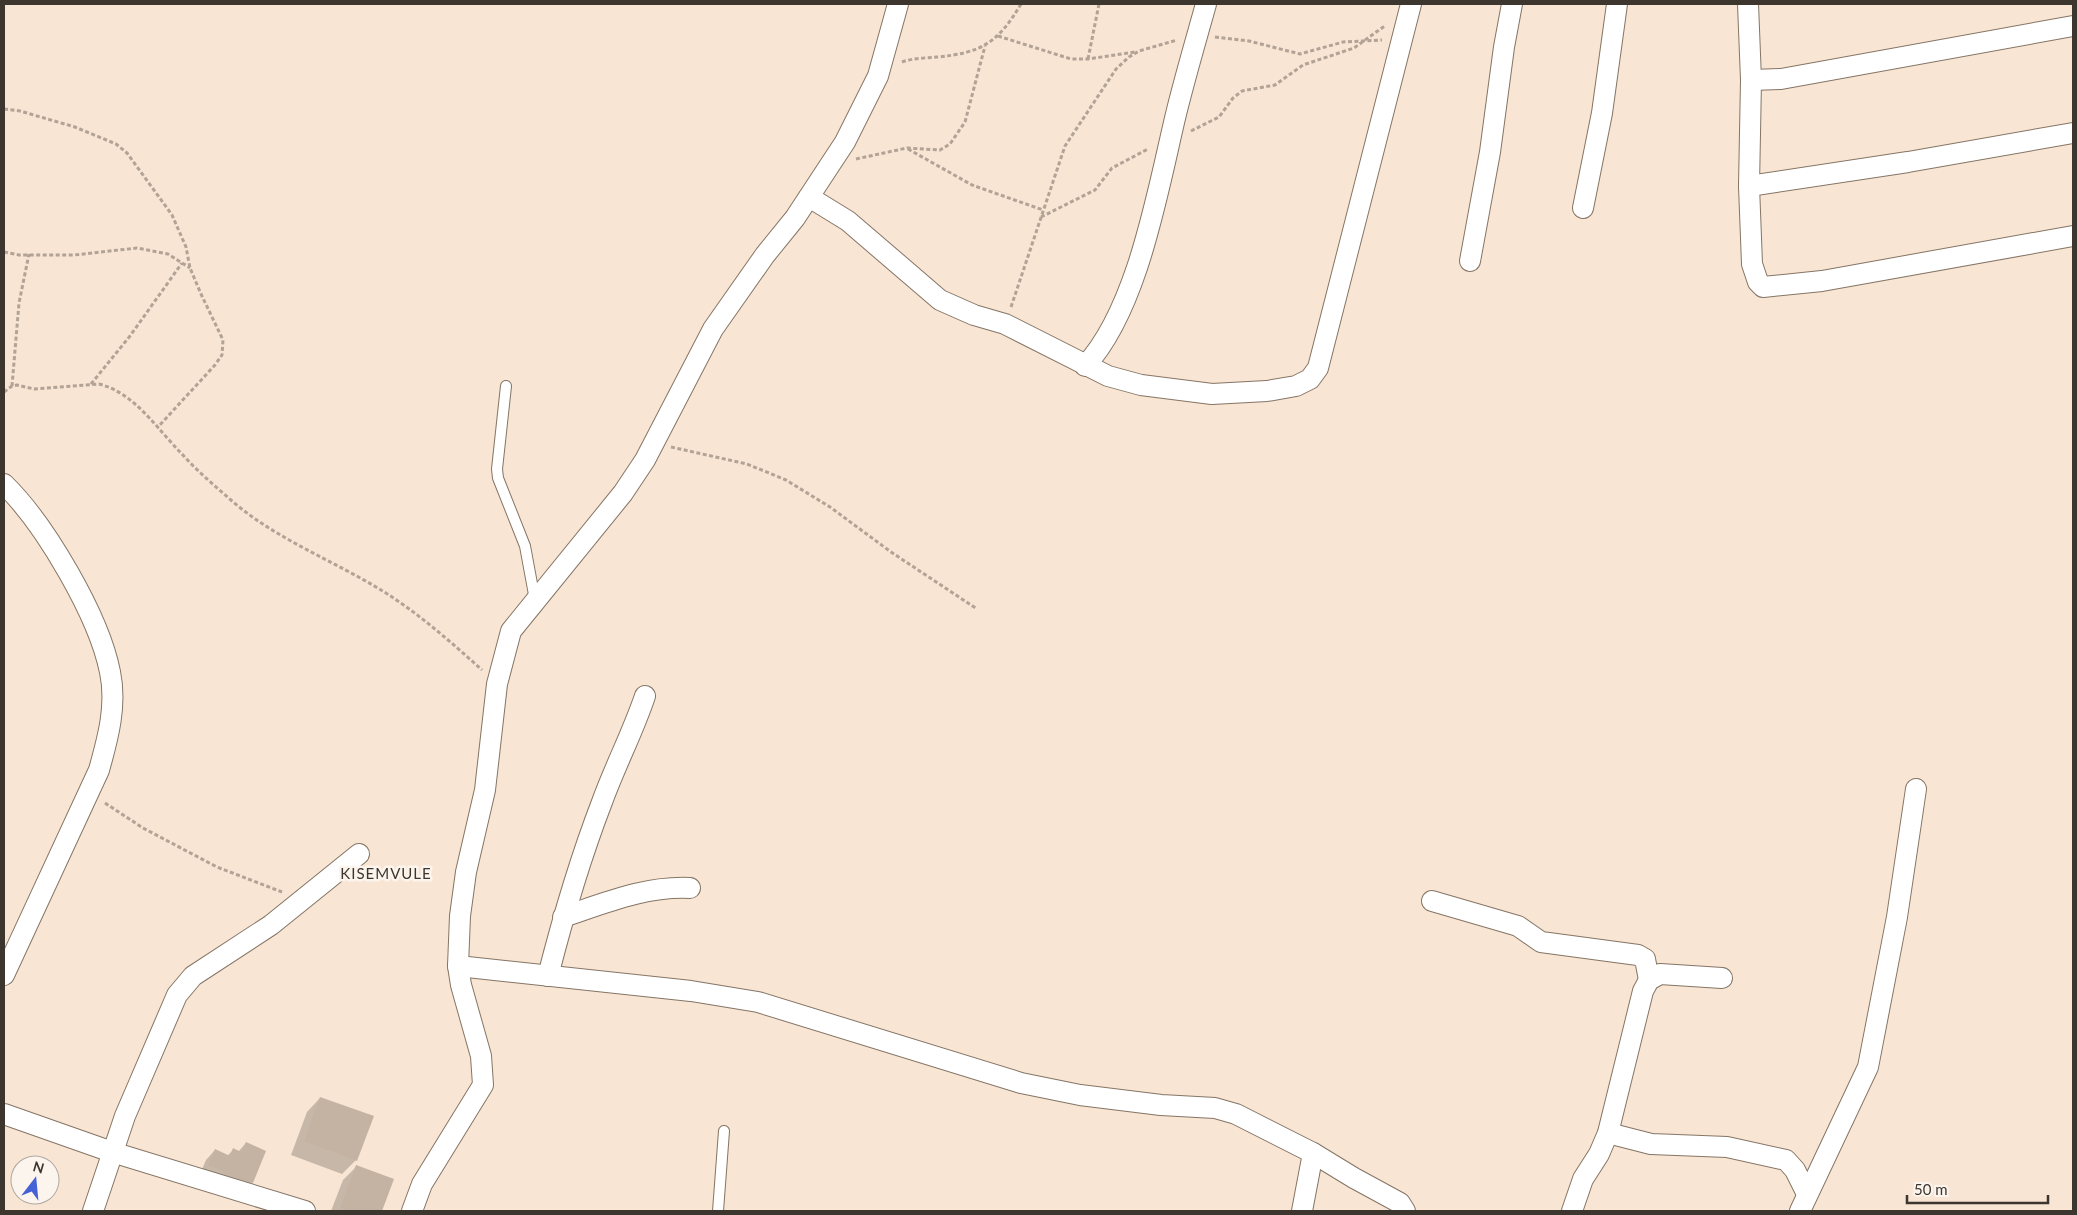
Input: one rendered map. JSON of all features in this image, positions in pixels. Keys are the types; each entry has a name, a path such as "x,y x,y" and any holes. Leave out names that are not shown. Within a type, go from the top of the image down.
{"street":[{"path":"412,1211 422,1184 482,1085 481,1056 460,985 458,966 460,916 466,872 485,790 497,684 511,631 623,493 653,443 714,329 809,197 829,166 860,115 878,76 898,4"},
{"path":"1085,366 1109,334 1127,292 1151,221 1206,4"},
{"path":"1470,261 1490,152 1504,47 1512,4"},
{"path":"1583,208 1602,113 1617,4"},
{"path":"1748,4 1751,80 1749,186 1752,264 1758,282 1763,286 1822,281 2073,236"},
{"path":"809,197 848,221 940,300 974,315 1005,324 1108,376 1140,385 1212,394 1266,391 1296,386 1310,379 1318,368 1410,5"},
{"path":"1751,80 1782,80 2073,26"},
{"path":"1749,186 2073,133"},
{"path":"4,484 53,547 82,598 111,673 112,714 109,737 98,770 4,975"},
{"path":"548,976 563,917 602,801 636,722 644,696"},
{"path":"1803,1203 1868,1067 1897,917 1916,789"},
{"path":"93,1211 132,1098 177,996 185,983 303,901 359,854"},
{"path":"563,917 637,892 670,888 690,888"},
{"path":"1432,901 1518,926 1541,942 1638,955 1645,959 1649,980"},
{"path":"458,966 691,991 758,1002 1022,1083 1080,1095 1161,1105 1215,1108 1236,1114 1313,1153 1400,1203 1405,1211"},
{"path":"1572,1211 1583,1179 1599,1154 1608,1133 1643,991 1649,980 1660,974 1722,978"},
{"path":"4,1114 112,1152 305,1211"},
{"path":"1608,1133 1651,1144 1728,1147 1786,1160 1795,1170 1803,1203"},
{"path":"1302,1211 1313,1153"}],"lane":[{"path":"506,386 497,468 498,478 525,546 535,600"},
{"path":"718,1211 724,1131"}],"path":[{"path":"878,76 908,60 966,54 985,46 998,36 1021,4"},
{"path":"1088,59 1099,4"},
{"path":"1041,217 1095,190 1112,168 1219,117 1233,98 1242,91 1275,85 1303,65 1354,48 1368,40 1410,5"},
{"path":"998,36 1056,56 1088,59 1138,51 1197,34 1249,41 1300,54 1343,42 1368,40"},
{"path":"829,166 907,148 940,150 958,135 966,122 985,46"},
{"path":"1005,324 1065,146 1116,69 1138,51"},
{"path":"4,109 20,111 75,127 116,144 127,153 172,215 186,247 190,268 224,340 224,348 215,365 157,428"},
{"path":"907,148 972,185 1043,210"},
{"path":"4,252 74,254 137,248 168,254 190,268"},
{"path":"12,386 19,303 29,254"},
{"path":"90,385 130,336 182,264"},
{"path":"4,392 12,386 34,389 90,385 109,386 133,402 182,455 234,502 277,533 382,591 450,641 497,684"},
{"path":"653,443 747,464 786,480 830,507 892,552 977,609"},
{"path":"88,792 143,828 217,867 303,901"}],"building":[{"path":"320,1097 374,1116 357,1161 304,1141"},
{"path":"246,1142 266,1151 253,1183 224,1174 225,1172 208,1165 215,1149 230,1156 233,1148 241,1152"},
{"path":"356,1165 394,1179 382,1211 350,1211 340,1208"}],"district":[{"name":"KISEMVULE","path":"386,873"}]}
